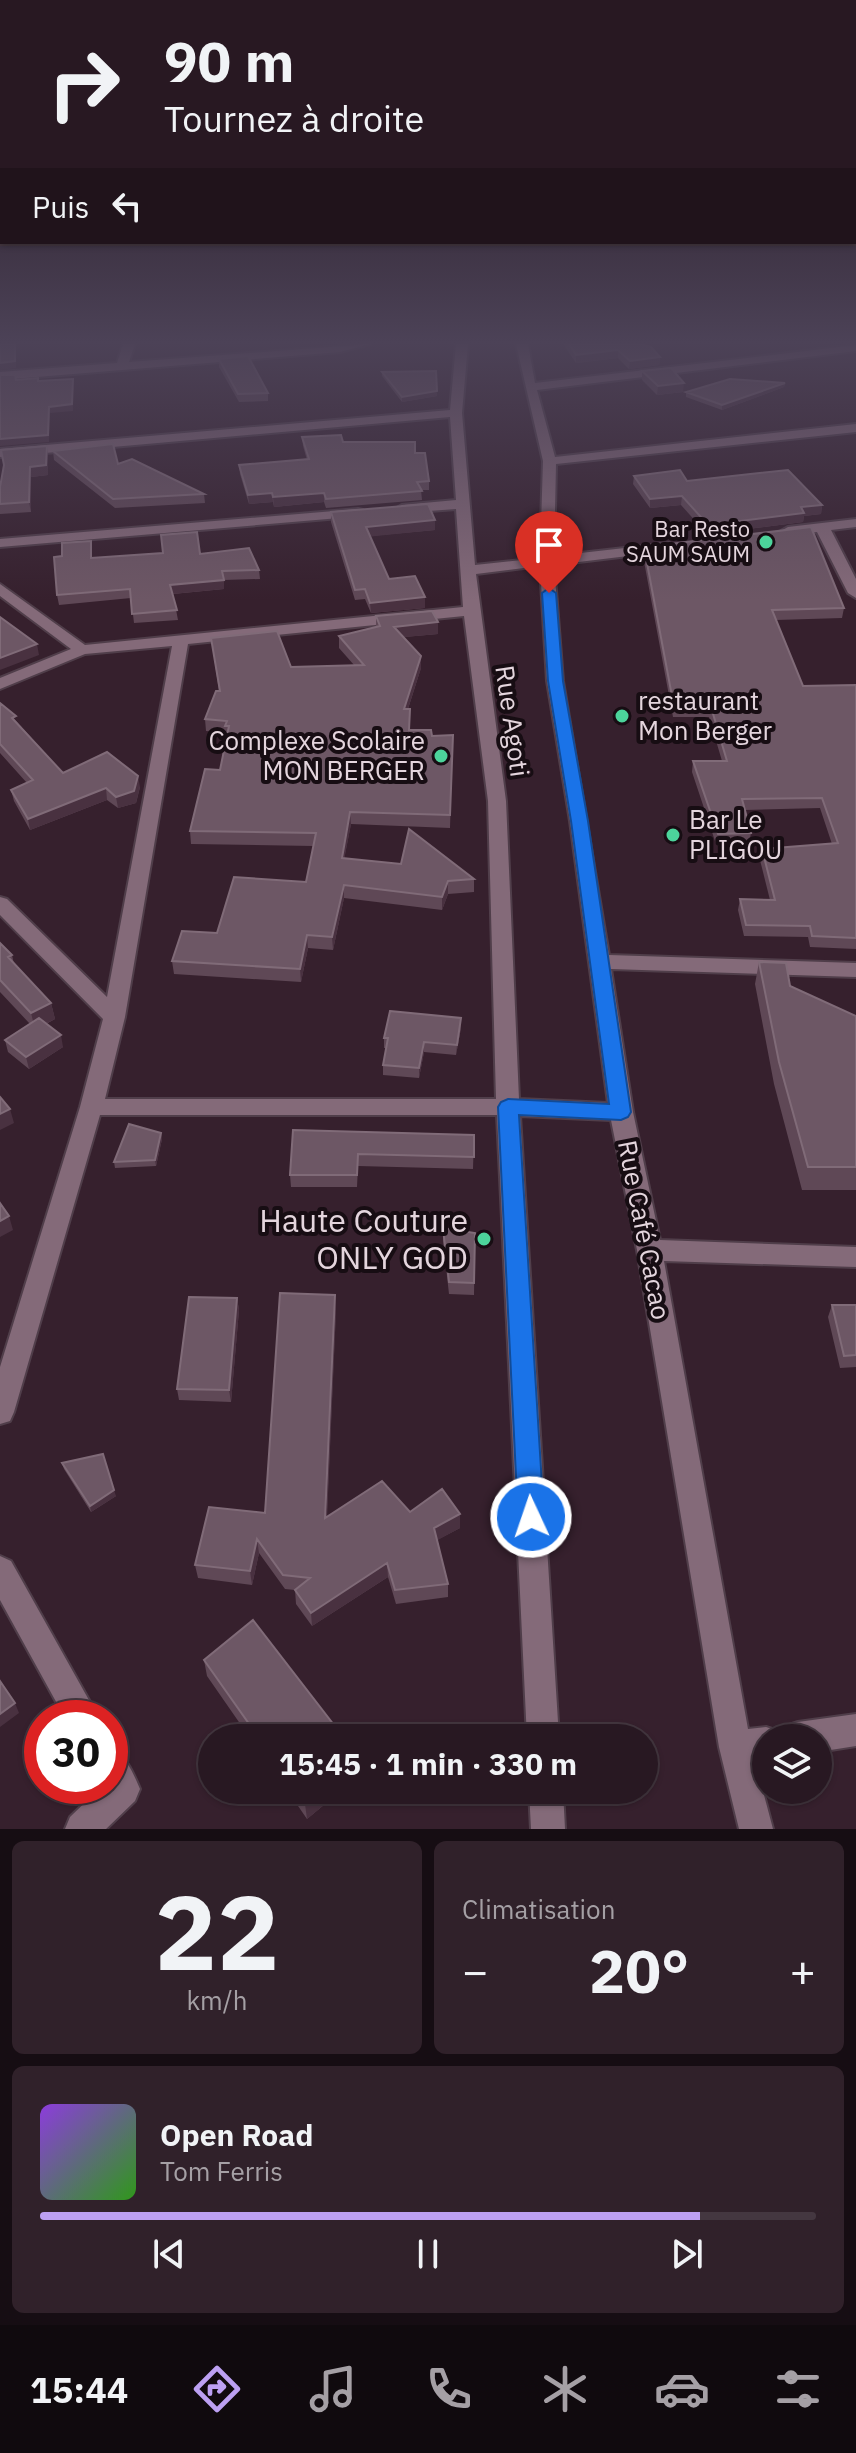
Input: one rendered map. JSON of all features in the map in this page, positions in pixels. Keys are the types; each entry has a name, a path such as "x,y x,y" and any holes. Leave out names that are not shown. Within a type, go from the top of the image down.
{"street":[{"path":"0,453 270,429"},
{"name":"Rue Agoti","path":"457,429 471,611 497,801 508,1107 542,1724"},
{"name":"Rue Café Cacao","path":"541,429 550,461 547,563 555,681 621,1112 751,1745 756,1829"},
{"path":"550,461 843,429"},
{"path":"382,511 462,504"},
{"path":"0,543 366,512"},
{"path":"776,533 856,523"},
{"path":"822,527 856,593"},
{"path":"470,570 684,545"},
{"path":"0,589 82,650"},
{"path":"0,684 82,650 471,611"},
{"path":"0,1412 91,1107 114,1017 181,640"},
{"path":"0,903 114,1017"},
{"path":"600,962 856,970"},
{"path":"91,1107 508,1107 621,1112"},
{"path":"650,1250 856,1257"},
{"path":"0,1571 73,1700"},
{"path":"832,1733 856,1730"},
{"path":"82,1829 108,1804"},
{"path":"547,1804 548,1829"}],"building":[{"path":"0,429 48,429 48,435 0,439"},
{"path":"341,435 343,442 415,442 415,453 425,453 429,481 417,482 422,491 326,499 324,493 273,497 272,493 248,495 239,465 309,459 302,437"},
{"path":"113,444 118,464 132,459 204,494 113,499 53,451"},
{"path":"47,446 46,465 30,467 29,502 0,504 4,465 1,450"},
{"path":"680,470 687,481 788,470 822,505 801,507 804,513 708,525 682,496 650,499 634,476"},
{"path":"428,504 435,520 366,527 389,579 415,576 425,597 370,603 365,589 355,590 331,512"},
{"path":"811,527 844,608 772,610 803,686 856,685 856,938 812,936 810,926 746,925 740,899 775,900 762,849 838,843 822,798 742,799 751,833 718,834 693,761 727,761 711,707 674,707 644,547"},
{"path":"197,532 200,554 249,548 259,570 222,571 224,580 170,585 177,610 132,614 130,589 57,595 54,557 62,556 62,543 91,541 91,558 163,553 161,535"},
{"path":"432,611 438,622 394,627 421,656 404,709 410,709 409,730 431,730 432,736 453,735 450,815 350,812 342,858 401,864 409,829 474,879 448,881 442,897 344,885 332,937 307,935 300,969 172,961 182,931 217,933 234,877 306,882 316,833 190,831 205,769 220,770 229,726 225,726 227,721 205,719 216,691 220,691 211,638 277,631 291,667 364,665 339,636 380,626 376,616"},
{"path":"0,617 37,644 0,658"},
{"path":"0,703 16,716 12,718 63,773 107,752 138,776 134,791 116,797 106,788 28,819 11,790 33,780 0,744"},
{"path":"0,943 12,955 8,957 51,1003 31,1013 0,980"},
{"path":"759,962 786,963 790,986 856,1016 856,1167 808,1167 779,1062"},
{"path":"390,1011 461,1018 457,1045 424,1042 419,1068 383,1065 388,1038 384,1038"},
{"path":"39,1018 61,1035 26,1057 5,1040"},
{"path":"0,1097 10,1109 0,1114"},
{"path":"129,1124 161,1133 155,1160 114,1162"},
{"path":"293,1130 474,1135 474,1157 358,1154 357,1175 290,1175"},
{"path":"0,1203 9,1216 0,1221"},
{"path":"443,1228 475,1233 474,1283 449,1282"},
{"path":"280,1293 335,1295 325,1518 382,1481 410,1512 442,1489 460,1514 434,1528 448,1584 395,1590 387,1563 311,1613 295,1590 310,1578 283,1575 257,1539 250,1571 195,1565 209,1507 265,1513"},
{"path":"189,1297 237,1298 229,1390 177,1389"},
{"path":"832,1305 856,1305 856,1355 844,1356"},
{"path":"103,1454 114,1490 90,1506 62,1463"},
{"path":"253,1620 333,1724 249,1724 204,1660"},
{"path":"0,1681 15,1703 0,1714"}],"place":[{"name":"Bar Resto SAUM SAUM","path":"766,542"},
{"name":"restaurant Mon Berger","path":"622,716"},
{"name":"Complexe Scolaire MON BERGER","path":"441,756"},
{"name":"Bar Le PLIGOU","path":"673,835"},
{"name":"Haute Couture ONLY GOD","path":"484,1239"}],"route":[{"path":"531,1517 508,1107 621,1112 579,821 555,681 549,593"}]}
